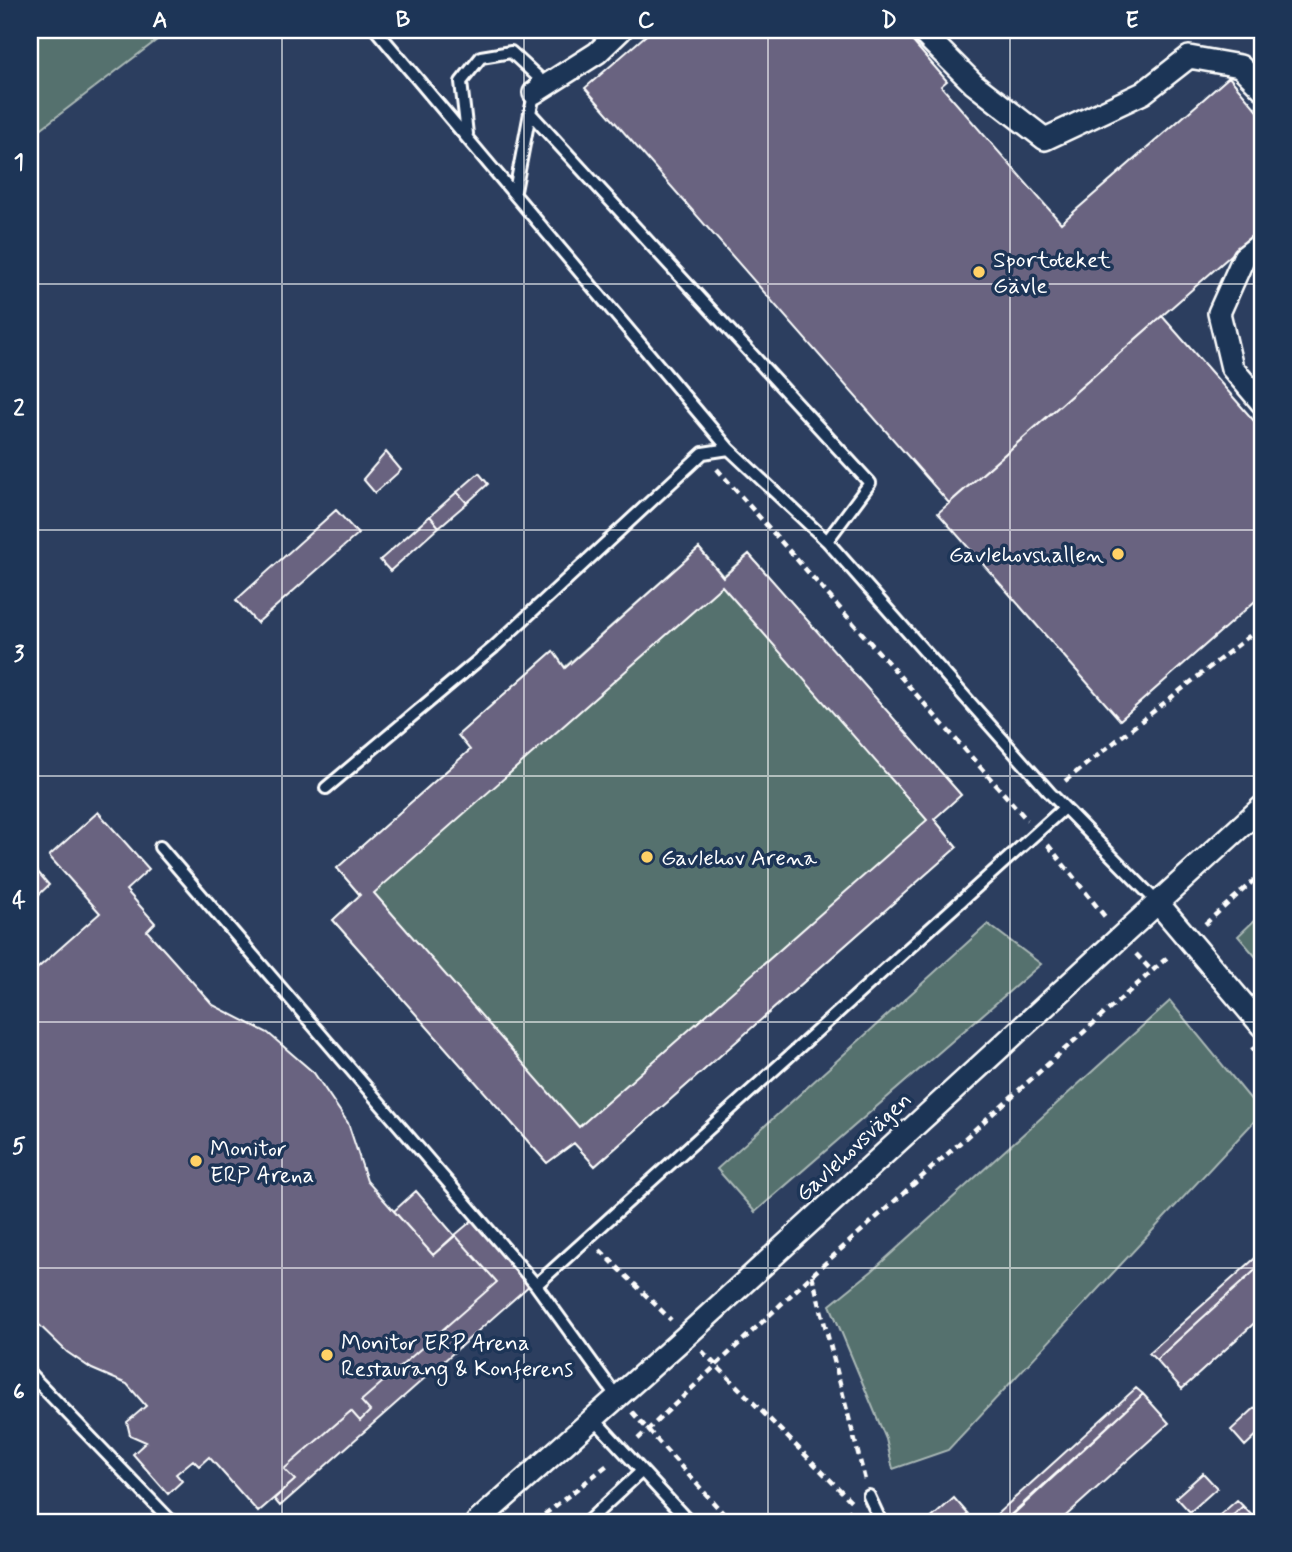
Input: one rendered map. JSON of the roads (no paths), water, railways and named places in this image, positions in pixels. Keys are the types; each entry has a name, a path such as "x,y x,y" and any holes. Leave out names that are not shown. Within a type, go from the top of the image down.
{"street":[{"path":"532,103 597,53 621,30"},
{"path":"920,30 974,84 1045,139 1143,93 1189,57 1240,66 1262,88"},
{"path":"1262,243 1244,257 1219,313 1232,368 1262,403"},
{"name":"Gavlehovsvägen","path":"477,1522 594,1419 1262,807"},
{"path":"1157,902 1262,1026"}],"lane":[{"path":"376,30 467,134 729,449 827,541 1050,793 1157,902"},
{"path":"467,134 461,82 481,57 511,52 538,76 515,191"},
{"path":"532,103 870,483 827,541"},
{"path":"326,788 494,647 703,453 729,449"},
{"path":"536,1285 1064,808"},
{"path":"160,847 536,1285 617,1397"},
{"path":"30,1374 170,1520"},
{"path":"594,1419 690,1522"},
{"path":"587,1522 642,1471"},
{"path":"869,1496 881,1522"}],"place":[{"name":"Sportoteket Gävle","path":"979,272"},
{"name":"Gavlehovshallen","path":"1118,554"},
{"name":"Gavlehov Arena","path":"647,857"},
{"name":"Monitor ERP Arena","path":"196,1161"},
{"name":"Monitor ERP Arena Restaurang & Konferens","path":"327,1355"}]}
